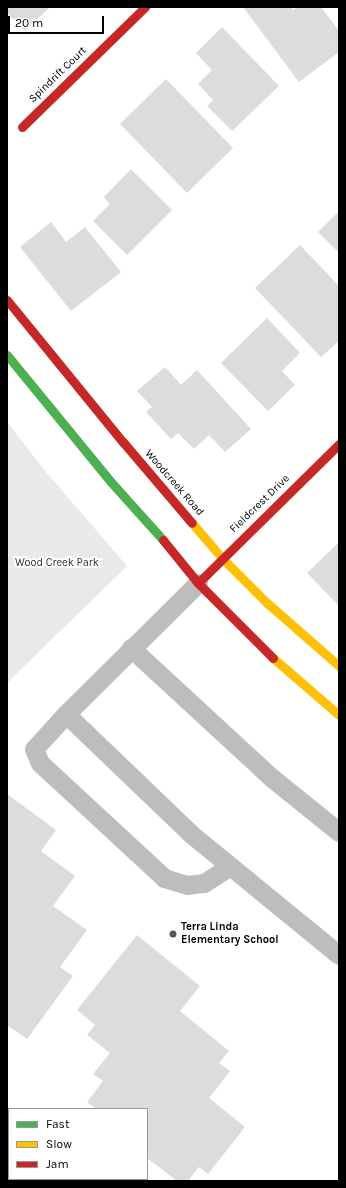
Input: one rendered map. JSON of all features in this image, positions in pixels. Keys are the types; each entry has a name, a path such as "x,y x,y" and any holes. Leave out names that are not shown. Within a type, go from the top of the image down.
{"main road":[{"name":"Spindrift Court","path":"22,127 145,7"},
{"name":"Woodcreek Road","path":"7,300 123,442 222,558 266,602 339,666"},
{"path":"7,355 111,482 159,535 198,583 272,657 339,715"},
{"name":"Fieldcrest Drive","path":"198,583 339,444"}],"lane":[{"path":"198,583 131,648 34,749 40,763 164,878 187,885 204,883 230,866"},
{"path":"131,648 272,778 339,832"},
{"path":"66,714 191,834 339,955"}],"green space":[{"name":"Wood Creek Park","path":"7,422 46,472 127,566 7,683"}],"building":[{"path":"7,7 50,7 25,31 7,13"},
{"path":"243,7 291,7 293,10 298,7 321,7 339,31 339,52 299,82"},
{"path":"222,27 279,86 232,131 207,106 213,100 198,84 212,70 196,53"},
{"path":"166,79 233,148 187,193 120,124"},
{"path":"131,169 172,210 127,255 93,221 110,204 104,197"},
{"path":"339,211 339,253 318,232"},
{"path":"51,222 66,242 85,227 121,272 71,311 20,247"},
{"path":"300,245 339,286 339,341 321,357 255,288"},
{"path":"267,318 300,353 282,371 295,385 268,411 221,363"},
{"path":"165,367 181,385 197,370 251,429 225,452 209,435 194,449 178,433 171,439 146,412 152,407 137,391"},
{"path":"339,542 339,606 307,573"},
{"path":"7,794 56,830 41,851 75,876 53,906 87,930 60,967 73,976 27,1039 7,1025"},
{"path":"137,935 200,986 180,1011 229,1051 219,1063 230,1071 209,1098 245,1127 208,1174 199,1167 188,1181 177,1181 148,1159 148,1108 95,1108 87,1102 103,1081 93,1074 110,1053 87,1035 95,1025 77,1010"},
{"path":"64,1180 65,1181 49,1181"}],"traffic: fast":[{"path":"7,355 111,482 163,540"}],"traffic: slow":[{"path":"192,523 222,558 266,602 339,666"},
{"path":"273,658 339,715"}],"traffic: jam":[{"path":"22,127 145,7"},
{"path":"7,300 123,442 192,523"},
{"path":"198,583 339,444"},
{"path":"163,540 198,583 273,658"}],"place":[{"name":"Terra Linda Elementary School","path":"173,934"}]}
